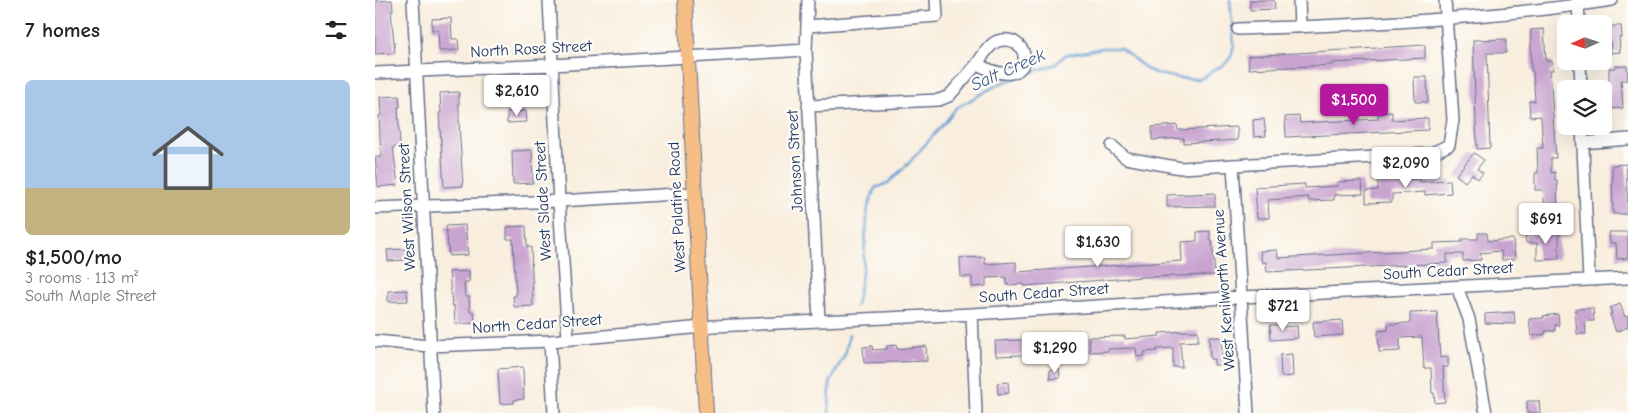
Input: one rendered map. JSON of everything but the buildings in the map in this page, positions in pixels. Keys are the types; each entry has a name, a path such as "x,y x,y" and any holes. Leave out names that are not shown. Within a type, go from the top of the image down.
{"main road":[{"name":"West Palatine Road","path":"685,0 706,413"}],"street":[{"name":"West Wilson Street","path":"413,0 434,413"},
{"name":"West Slade Street","path":"549,0 568,339"},
{"name":"Johnson Street","path":"808,0 806,50 819,320"},
{"path":"808,26 937,16 936,0"},
{"path":"1299,0 1300,27"},
{"path":"1112,146 1126,158 1181,168 1430,154 1449,145 1453,120 1445,0"},
{"path":"1238,29 1446,19 1612,0"},
{"name":"North Rose Street","path":"375,73 806,50"},
{"path":"809,106 939,100 949,96 977,64"},
{"path":"1583,135 1589,280"},
{"path":"1583,143 1628,139"},
{"name":"West Kenilworth Avenue","path":"1233,165 1248,413"},
{"path":"375,208 694,193"},
{"name":"South Cedar Street","path":"701,327 972,314 1242,296 1628,278"},
{"path":"1457,287 1469,319 1485,413"},
{"path":"972,314 976,413"},
{"name":"North Cedar Street","path":"375,341 430,346 550,341 701,327"},
{"path":"550,341 554,413"}],"waterway":[{"name":"Salt Creek","path":"856,306 863,267 868,207 875,188 888,183 909,163 956,108 999,84 1056,64 1065,55 1103,48 1120,48 1148,70 1158,74 1178,78 1198,79 1204,77 1214,69 1223,66 1231,57 1234,45 1230,0"},
{"name":"Salt Creek","path":"829,413 830,383 846,352 849,334"}]}
